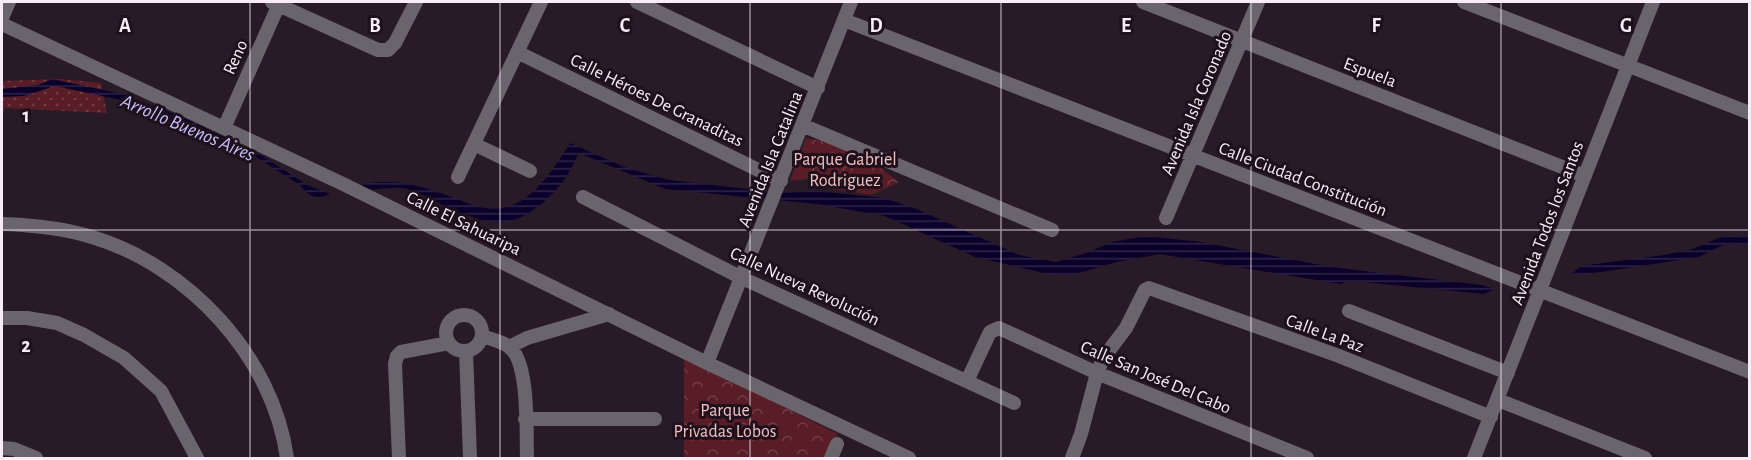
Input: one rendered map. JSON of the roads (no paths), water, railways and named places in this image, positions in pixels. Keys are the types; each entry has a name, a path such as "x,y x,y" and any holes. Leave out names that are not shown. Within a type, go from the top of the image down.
{"street":[{"path":"2,18 9,2"},
{"path":"277,3 378,50 388,50 395,43 416,2"},
{"path":"458,177 541,2"},
{"path":"637,2 818,88"},
{"name":"Avenida Isla Catalina","path":"707,363 851,2"},
{"name":"Espuela","path":"1143,2 1585,176"},
{"name":"Avenida Isla Coronado","path":"1166,218 1258,2"},
{"path":"1464,2 1749,113"},
{"name":"Avenida Todos los Santos","path":"1474,459 1653,2"},
{"name":"Reno","path":"224,128 277,3"},
{"name":"Calle Ciudad Constitución","path":"844,20 1749,372"},
{"name":"Calle El Sahuaripa","path":"2,24 224,128 909,459"},
{"name":"Calle Héroes De Granaditas","path":"517,52 780,184"},
{"path":"802,124 1052,230"},
{"path":"474,144 530,171"},
{"name":"Calle Nueva Revolución","path":"582,197 742,278 1014,403"},
{"path":"2,224 55,229 92,237 136,255 179,280 213,312 247,353 267,393 284,436 286,459"},
{"name":"Calle La Paz","path":"1096,373 1104,357 1126,328 1145,290 1152,288 1248,325 1340,356 1491,417"},
{"path":"1349,311 1508,373"},
{"path":"509,347 527,338 609,314"},
{"path":"465,315 480,324 482,336 477,346 466,351 458,350 447,339 447,327 454,318 465,315"},
{"path":"2,318 27,318 57,323 84,335 124,358 161,391 197,459"},
{"name":"Calle San José Del Cabo","path":"967,381 990,332 999,328 1096,373 1307,459"},
{"path":"482,336 509,347 520,362 527,459"},
{"path":"399,459 395,364 397,356 401,352 449,343"},
{"path":"466,351 470,459"},
{"path":"1072,459 1081,434 1096,373"},
{"path":"1498,400 1645,459"},
{"path":"525,419 655,419"},
{"path":"2,448 14,449 36,459"}],"water label":[{"name":"Arrollo Buenos Aires","path":"188,127"}],"park label":[{"name":"Parque Gabriel Rodriguez","path":"845,169"},
{"name":"Parque Privadas Lobos","path":"725,420"}]}
